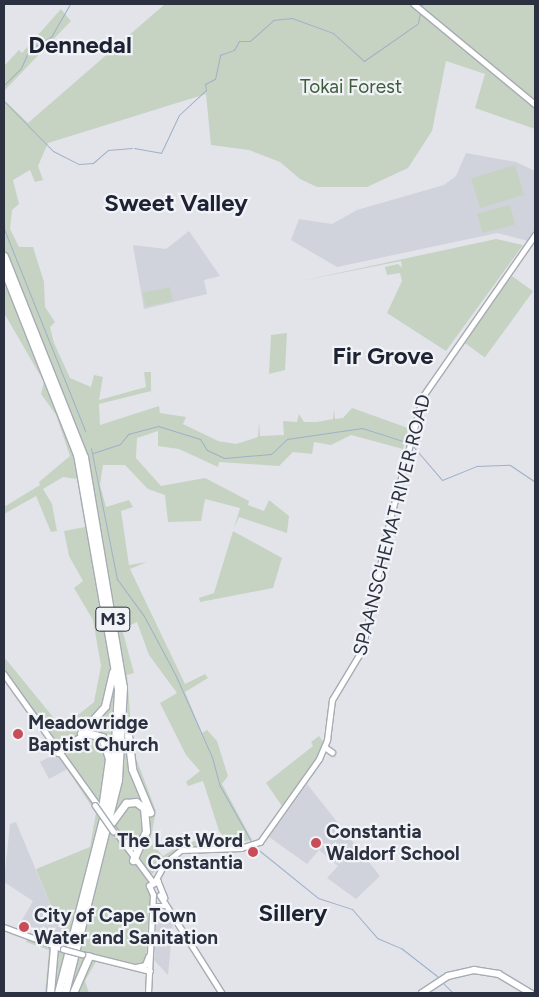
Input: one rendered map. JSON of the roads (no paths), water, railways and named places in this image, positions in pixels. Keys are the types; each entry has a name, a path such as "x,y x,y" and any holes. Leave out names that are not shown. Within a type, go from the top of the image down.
{"highway":[{"name":"M3","path":"4,256 84,457 123,687 120,769 65,993"},
{"name":"M3","path":"4,270 75,446 106,612 118,690 118,740 91,866 58,993"},
{"path":"58,750 92,724 108,699 113,671 106,612"},
{"path":"123,687 129,761 150,818 135,860"},
{"path":"58,750 91,732 102,737 107,746 107,778 91,866"},
{"path":"88,902 114,817 129,802 139,803 146,811 142,841 135,860"},
{"path":"124,842 133,846 142,841"},
{"path":"50,993 54,946"},
{"path":"73,993 87,957 98,958"}],"main road":[{"path":"414,4 535,104"},
{"name":"SPAANSCHEMAT RIVER ROAD","path":"154,882 166,862 185,849 241,848 260,842 325,747 331,704 363,645 409,443 432,378 535,235"},
{"path":"4,674 113,830 154,882 170,913"},
{"path":"325,747 332,752"},
{"path":"113,830 154,882 170,913 222,993"},
{"path":"154,882 166,862"},
{"path":"143,870 151,876 161,869"},
{"path":"148,988 152,919 159,894"},
{"path":"152,919 159,894"},
{"path":"155,906 166,906"},
{"path":"4,927 87,957"},
{"path":"137,968 145,965 150,946"},
{"path":"148,957 149,970"},
{"path":"98,958 149,970"},
{"path":"137,968 146,974 148,988"},
{"path":"422,993 448,976 474,970 499,974 531,993"}],"waterway":[{"path":"4,85 21,68 29,50 51,37 70,4"},
{"path":"418,23 420,13"},
{"path":"134,148 161,153 179,115 206,90 205,84 215,79 220,55 234,50 239,41 250,41 273,20 292,18 333,33 364,61 417,24"},
{"path":"4,101 53,151 79,164 93,163 108,150 132,148"},
{"path":"4,133 4,159"},
{"path":"4,229 85,431"},
{"path":"93,453 120,444 128,434 158,426 200,439 207,450 224,458 271,454 287,439 362,428 409,443"},
{"path":"412,445 442,480 476,466 510,465 535,482"},
{"path":"91,448 117,579 144,616 175,674 212,757 220,786 251,841"},
{"path":"255,847 318,898 352,909 377,938 401,948 437,976"},
{"path":"443,983 453,993"}],"place":[{"name":"Meadowridge Baptist Church","path":"18,734"},
{"name":"Constantia Waldorf School","path":"316,843"},
{"name":"The Last Word Constantia","path":"253,852"},
{"name":"City of Cape Town Water and Sanitation","path":"24,927"}],"district":[{"name":"Dennedal","path":"80,45"},
{"name":"Sweet Valley","path":"176,203"},
{"name":"Fir Grove","path":"383,356"},
{"name":"Sillery","path":"293,913"}],"park label":[{"name":"Tokai Forest","path":"351,87"}]}
